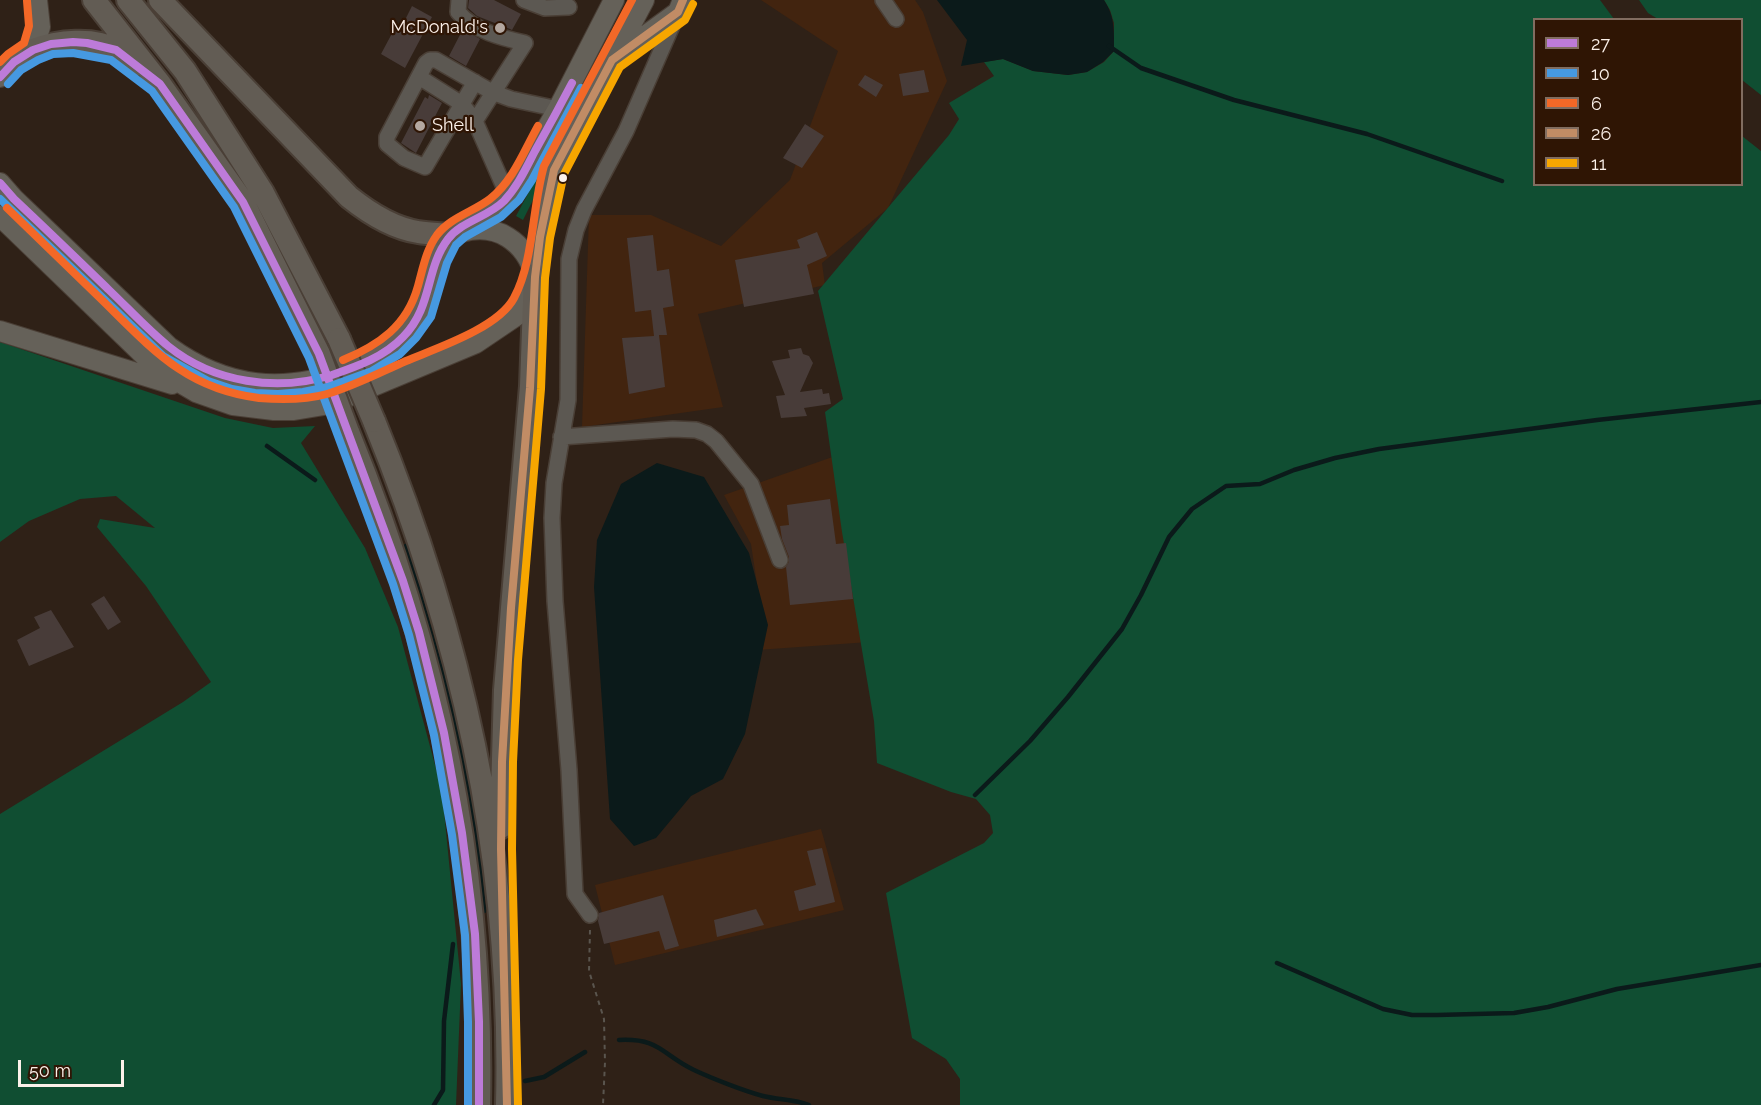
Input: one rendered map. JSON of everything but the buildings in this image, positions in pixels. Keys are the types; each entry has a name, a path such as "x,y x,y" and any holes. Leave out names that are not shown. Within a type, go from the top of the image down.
{"highway":[{"path":"94,0 160,84 243,202 320,354 386,531 410,602 432,684 454,783 475,934 479,1022 479,1105"},
{"path":"128,0 185,71 263,193 339,339 374,421 430,573 460,677 489,818 503,931"},
{"path":"160,0 362,208 403,229 451,235"},
{"path":"33,50 66,43 102,45 116,50 160,84"},
{"path":"507,1105 501,814 504,710 531,386 535,275"}],"main road":[{"path":"0,77 14,62 33,50 40,27 37,0"},
{"path":"0,183 169,347 200,367 216,374 251,383 288,385 324,378 370,361 396,345 416,322 442,247 451,235 499,206 508,196 558,109 614,0"},
{"path":"0,331 224,402 253,409 294,410 330,404 476,343 516,316 525,301 535,275 554,170 644,0"},
{"path":"612,60 680,6"},
{"path":"0,216 147,358 162,371 196,392"},
{"path":"451,235 488,229 505,234 519,245 531,262 535,275"}],"street":[{"path":"459,0 458,12 465,20 503,40 525,43 475,121"},
{"path":"524,0 545,8 569,7"},
{"path":"883,0 896,19"},
{"path":"590,915 575,894 569,770 555,601 552,518 554,483 568,400 568,284 572,242 584,210 631,121 680,6"},
{"path":"475,82 425,167 404,158 386,143 426,63 430,60 436,60 475,82 492,92 511,99 558,109"},
{"path":"419,77 462,104 475,121 508,196"},
{"path":"561,437 673,429 696,430 707,434 716,441 751,484 780,560"}],"path":[{"path":"590,915 589,972 604,1019 603,1105"}],"shaded area":[{"path":"761,0 915,0 923,12 947,81 888,208 822,263 825,285 698,314 723,407 582,427 589,215 651,215 721,246 790,180 838,51"},
{"path":"937,0 1104,0 1112,18 1114,51 1103,62 1087,72 1068,75 1033,71 1003,59 961,66 967,40"},
{"path":"861,447 883,641 757,650 761,610 751,544 724,495"},
{"path":"657,463 704,477 749,553 768,625 745,734 723,779 691,796 656,838 634,846 610,819 594,587 597,540 621,484"},
{"path":"821,829 844,910 615,965 595,885"}],"green space":[{"path":"633,0 523,220 516,216"},
{"path":"1104,0 1600,0 1613,18 1533,18 1533,186 1743,186 1743,137 1761,151 1761,1105 960,1105 960,1079 946,1059 912,1038 886,893 984,843 993,833 990,815 976,799 951,792 877,763 874,721 842,532 825,412 843,399 818,291 949,135 959,119 949,103 994,76 984,62 1003,59 1033,71 1068,75 1087,72 1104,62 1114,51 1114,23"},
{"path":"1639,0 1761,0 1761,95 1743,81 1743,18 1656,18 1648,13"},
{"path":"0,342 225,418 273,428 315,426 301,443 365,548 398,627 442,791 461,984 456,1105 0,1105 0,814 183,702 211,682 146,586 97,527 100,519 155,528 116,496 80,499 29,521 0,542"}],"waterway":[{"path":"1109,46 1141,68 1234,100 1367,134 1502,181"},
{"path":"975,795 1030,741 1122,629 1169,537 1192,509 1226,486 1260,484 1294,470 1335,458 1379,449 1597,420 1761,402"},
{"path":"267,446 315,480"},
{"path":"406,546 452,708 476,829 484,911"},
{"path":"434,1105 443,1090 444,1021 453,944"},
{"path":"1277,963 1383,1009 1412,1015 1514,1013 1548,1007 1617,989 1761,965"},
{"path":"619,1040 652,1044 683,1064 718,1080 763,1096 809,1105"},
{"path":"525,1081 544,1077 585,1052"}],"transit line":[{"name":"6","path":"7,208 137,335 190,376 211,386 259,398 302,398 337,391 466,336 495,319 506,309 521,283 525,268 544,166 632,0"},
{"name":"26","path":"507,1105 501,849 502,762 511,608 530,388 535,277 540,237 554,170 612,60 678,12 683,0"},
{"name":"6","path":"0,62 24,43 29,26 27,1"},
{"name":"11","path":"518,1105 512,849 513,762 518,660 541,389 545,278 550,238 564,174 620,67 685,20 693,4"},
{"name":"27","path":"0,77 14,62 33,50 51,44 73,42 116,50 160,84 243,202 319,354 403,581 419,632 444,733 462,833 475,934 479,1022 479,1105"},
{"name":"10","path":"8,84 21,70 38,60 53,54 73,53 111,60 152,91 234,207 309,358 393,584 409,635 434,735 452,835 465,935 468,1105"},
{"name":"27","path":"0,183 145,326 186,359 205,369 247,381 290,383 311,380 332,375 370,360 388,350 403,337 419,313 435,263 448,239 460,228 498,206 509,195 572,83"},
{"name":"10","path":"0,199 163,356 208,381 232,389 278,394 303,392 328,387 372,371 400,354 416,338 431,317 447,263 456,245 465,237 501,217 519,200 581,88"},
{"name":"6","path":"343,360 380,341 399,323 413,300 427,253 437,235 455,219 483,204 498,192 517,165 538,126"}],"place":[{"name":"McDonald's","path":"500,28"},
{"name":"Shell","path":"420,126"}]}
